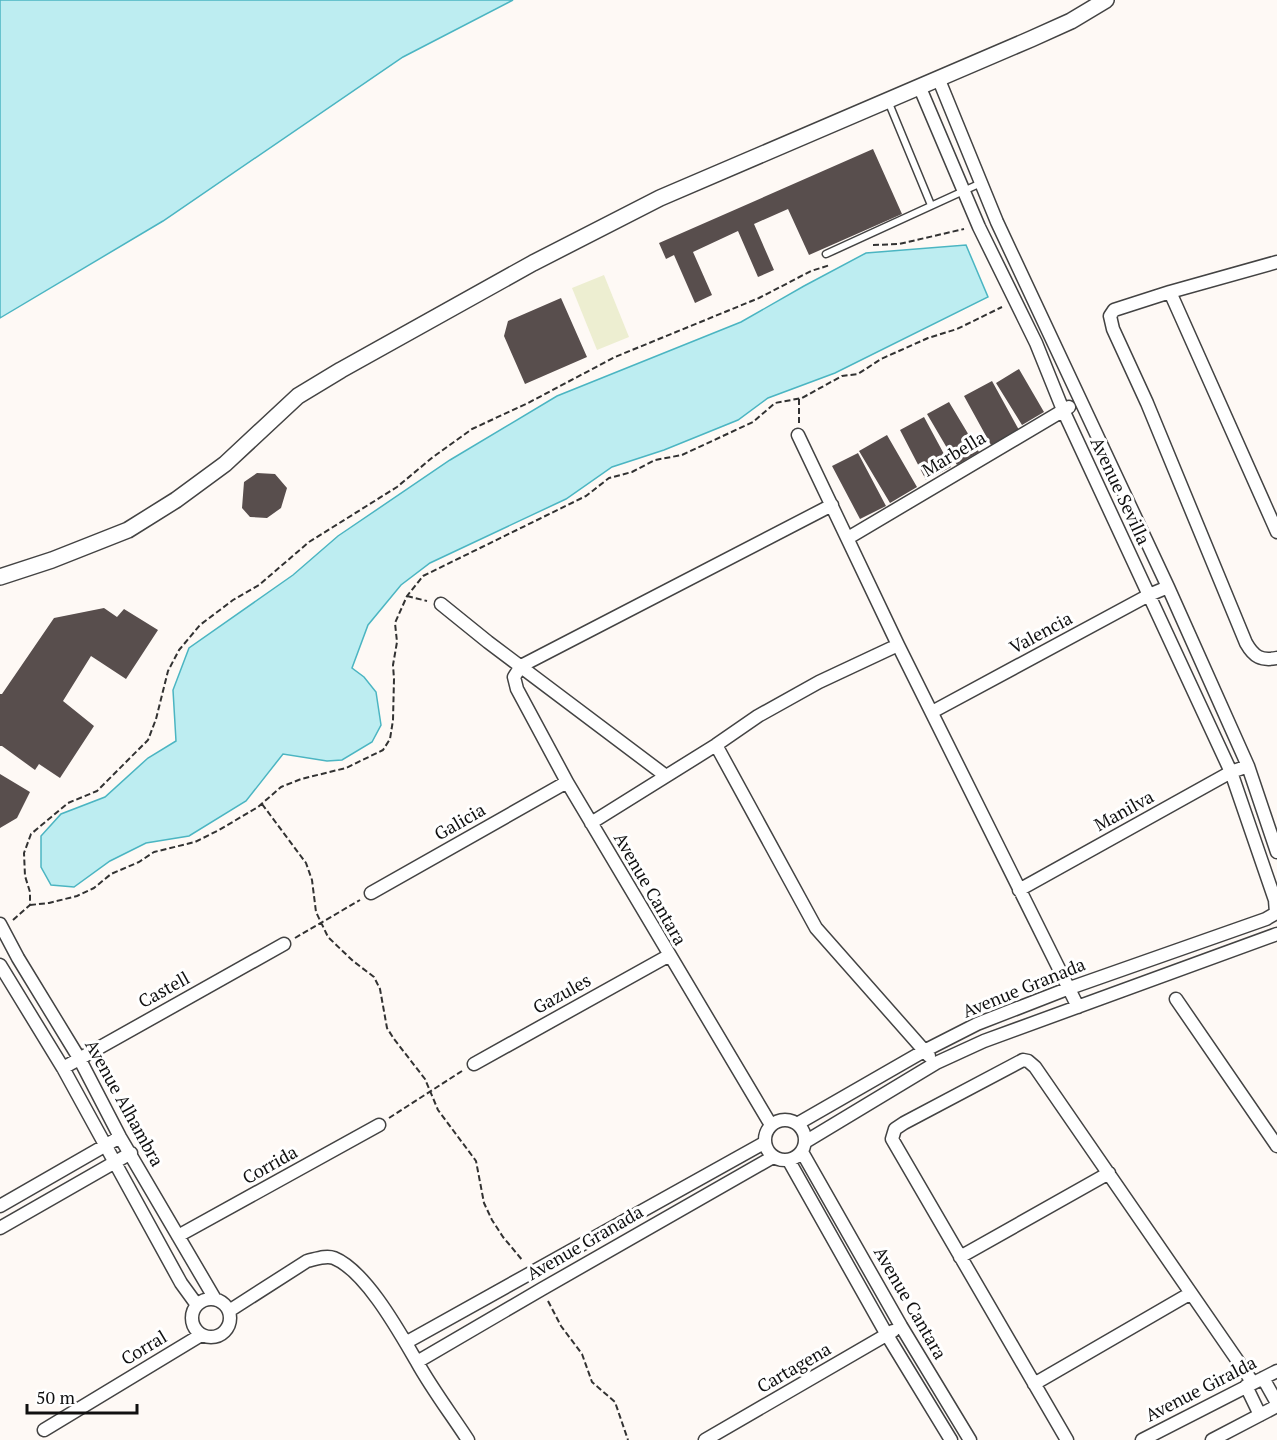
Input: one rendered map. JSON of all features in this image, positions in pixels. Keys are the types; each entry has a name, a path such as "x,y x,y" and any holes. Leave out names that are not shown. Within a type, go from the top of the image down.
{"street":[{"path":"0,577 52,561 137,525 225,464 298,396 533,263 660,198 939,80 1071,21 1106,0"},
{"name":"Avenue Sevilla","path":"939,80 997,222 1168,587 1248,766 1277,852"},
{"name":"Avenue Sevilla","path":"920,88 958,193 979,227 1036,343 1063,410 1232,772 1275,900 1276,913"},
{"path":"1277,262 1114,310 1110,316 1113,329 1147,403 1246,643 1258,658 1277,658"},
{"path":"1170,292 1277,532"},
{"name":"Marbella","path":"848,538 1063,410 1080,403"},
{"path":"798,435 898,645 1067,989 1078,1007"},
{"path":"521,666 832,505"},
{"name":"Valencia","path":"932,712 1149,595 1168,587"},
{"path":"441,604 666,776"},
{"path":"591,823 716,746 758,716 808,688 898,645"},
{"name":"Avenue Cantara","path":"521,666 514,677 516,689 668,956 771,1125"},
{"path":"716,746 816,928 936,1063"},
{"name":"Manilva","path":"1019,890 1232,772 1248,766"},
{"name":"Galicia","path":"371,893 567,782"},
{"name":"Avenue Granada","path":"797,1124 924,1051 977,1024 1067,989 1266,919 1276,913"},
{"name":"Avenue Alhambra","path":"1,925 18,958 78,1058 120,1137 215,1299"},
{"name":"Avenue Granada","path":"804,1147 936,1063 984,1041 1277,934"},
{"name":"Castell","path":"63,1068 284,944"},
{"name":"Gazules","path":"474,1064 668,956"},
{"path":"0,967 18,958"},
{"name":"Avenue Alhambra","path":"0,967 63,1068 181,1283 197,1305"},
{"path":"1176,999 1277,1146"},
{"path":"1066,1440 892,1139 895,1129 904,1123 1023,1060 1029,1060 1035,1067 1254,1382 1277,1405 1212,1440"},
{"path":"784,1120 797,1124 805,1135 804,1147 789,1161 769,1154 764,1143 765,1135 771,1125 784,1120"},
{"name":"Corrida","path":"178,1236 379,1125"},
{"path":"0,1206 120,1137"},
{"name":"Avenue Granada","path":"407,1342 764,1143"},
{"name":"Avenue Cantara","path":"804,1147 901,1326 970,1440"},
{"path":"0,1228 131,1153"},
{"name":"Avenue Granada","path":"417,1362 773,1157"},
{"path":"789,1161 886,1335 951,1440"},
{"path":"960,1257 1109,1173"},
{"path":"229,1311 308,1261 321,1257 333,1257 358,1275 407,1342 417,1362 468,1440"},
{"path":"1034,1384 1191,1293"},
{"path":"215,1299 223,1303 229,1311 229,1323 223,1333 213,1337 201,1335 192,1320 193,1311 203,1301 215,1299"},
{"name":"Cartagena","path":"705,1440 901,1326"},
{"name":"Corral","path":"44,1430 201,1335"},
{"name":"Avenue Giralda","path":"1143,1440 1277,1371"},
{"path":"1254,1382 1260,1416"}],"lane":[{"path":"888,101 931,205"},
{"path":"826,254 981,183"}],"path":[{"path":"866,246 882,243 899,244 953,230 979,227"},
{"path":"30,905 24,853 31,834 68,803 97,791 148,740 156,719 168,671 179,650 200,625 233,600 259,585 309,542 397,487 472,429 528,403 615,357 759,298 810,271 837,261"},
{"path":"1,925 19,916 30,905 77,896 94,888 111,874 139,862 154,852 195,842 219,831 262,804 282,787 301,779 346,768 383,750 390,739 393,720 393,665 397,642 395,623 407,596 423,576 586,496 609,478 632,472 655,460 682,455 753,422 775,403 799,399 842,376 858,374 881,359 928,338 957,330 997,311 1014,299"},
{"path":"798,435 799,399"},
{"path":"407,596 441,604"},
{"path":"262,804 306,863 312,880 316,912 327,937 374,977 380,989 387,1028 425,1079 438,1110 476,1161 484,1203 492,1220 532,1272"},
{"path":"284,944 371,893"},
{"path":"379,1125 474,1064"},
{"path":"542,1289 561,1326 582,1354 592,1382 615,1402 628,1440"}],"green space":[{"path":"604,275 629,337 597,350 572,288"}],"water":[{"path":"0,0 513,0 403,57 163,221 0,318"},
{"path":"966,245 988,297 835,373 768,398 738,420 664,450 612,467 566,499 430,563 401,585 368,625 352,668 364,677 376,692 381,725 372,742 342,760 327,761 283,754 246,801 189,836 146,843 110,861 74,887 51,885 41,867 41,836 61,814 105,797 148,758 176,741 173,690 189,648 293,575 338,536 450,460 557,396 741,322 866,253"}],"building":[{"path":"873,149 902,214 809,255 788,209 754,224 774,270 758,277 738,231 693,252 712,295 695,303 674,255 666,259 659,243"},
{"path":"561,298 587,357 525,384 504,336 508,321"},
{"path":"1019,369 1044,412 1022,425 996,383"},
{"path":"992,381 1019,430 991,445 964,396"},
{"path":"949,402 979,452 957,465 927,414"},
{"path":"924,417 951,467 926,480 900,430"},
{"path":"887,435 917,487 890,503 859,451"},
{"path":"858,453 886,506 860,519 832,466"},
{"path":"257,473 275,474 287,488 281,508 267,518 250,517 242,508 244,482"},
{"path":"104,608 117,617 124,609 158,630 126,679 91,656 63,701 94,726 60,778 39,764 35,770 0,746 0,694 54,618"},
{"path":"0,774 30,792 17,818 0,828"}]}
